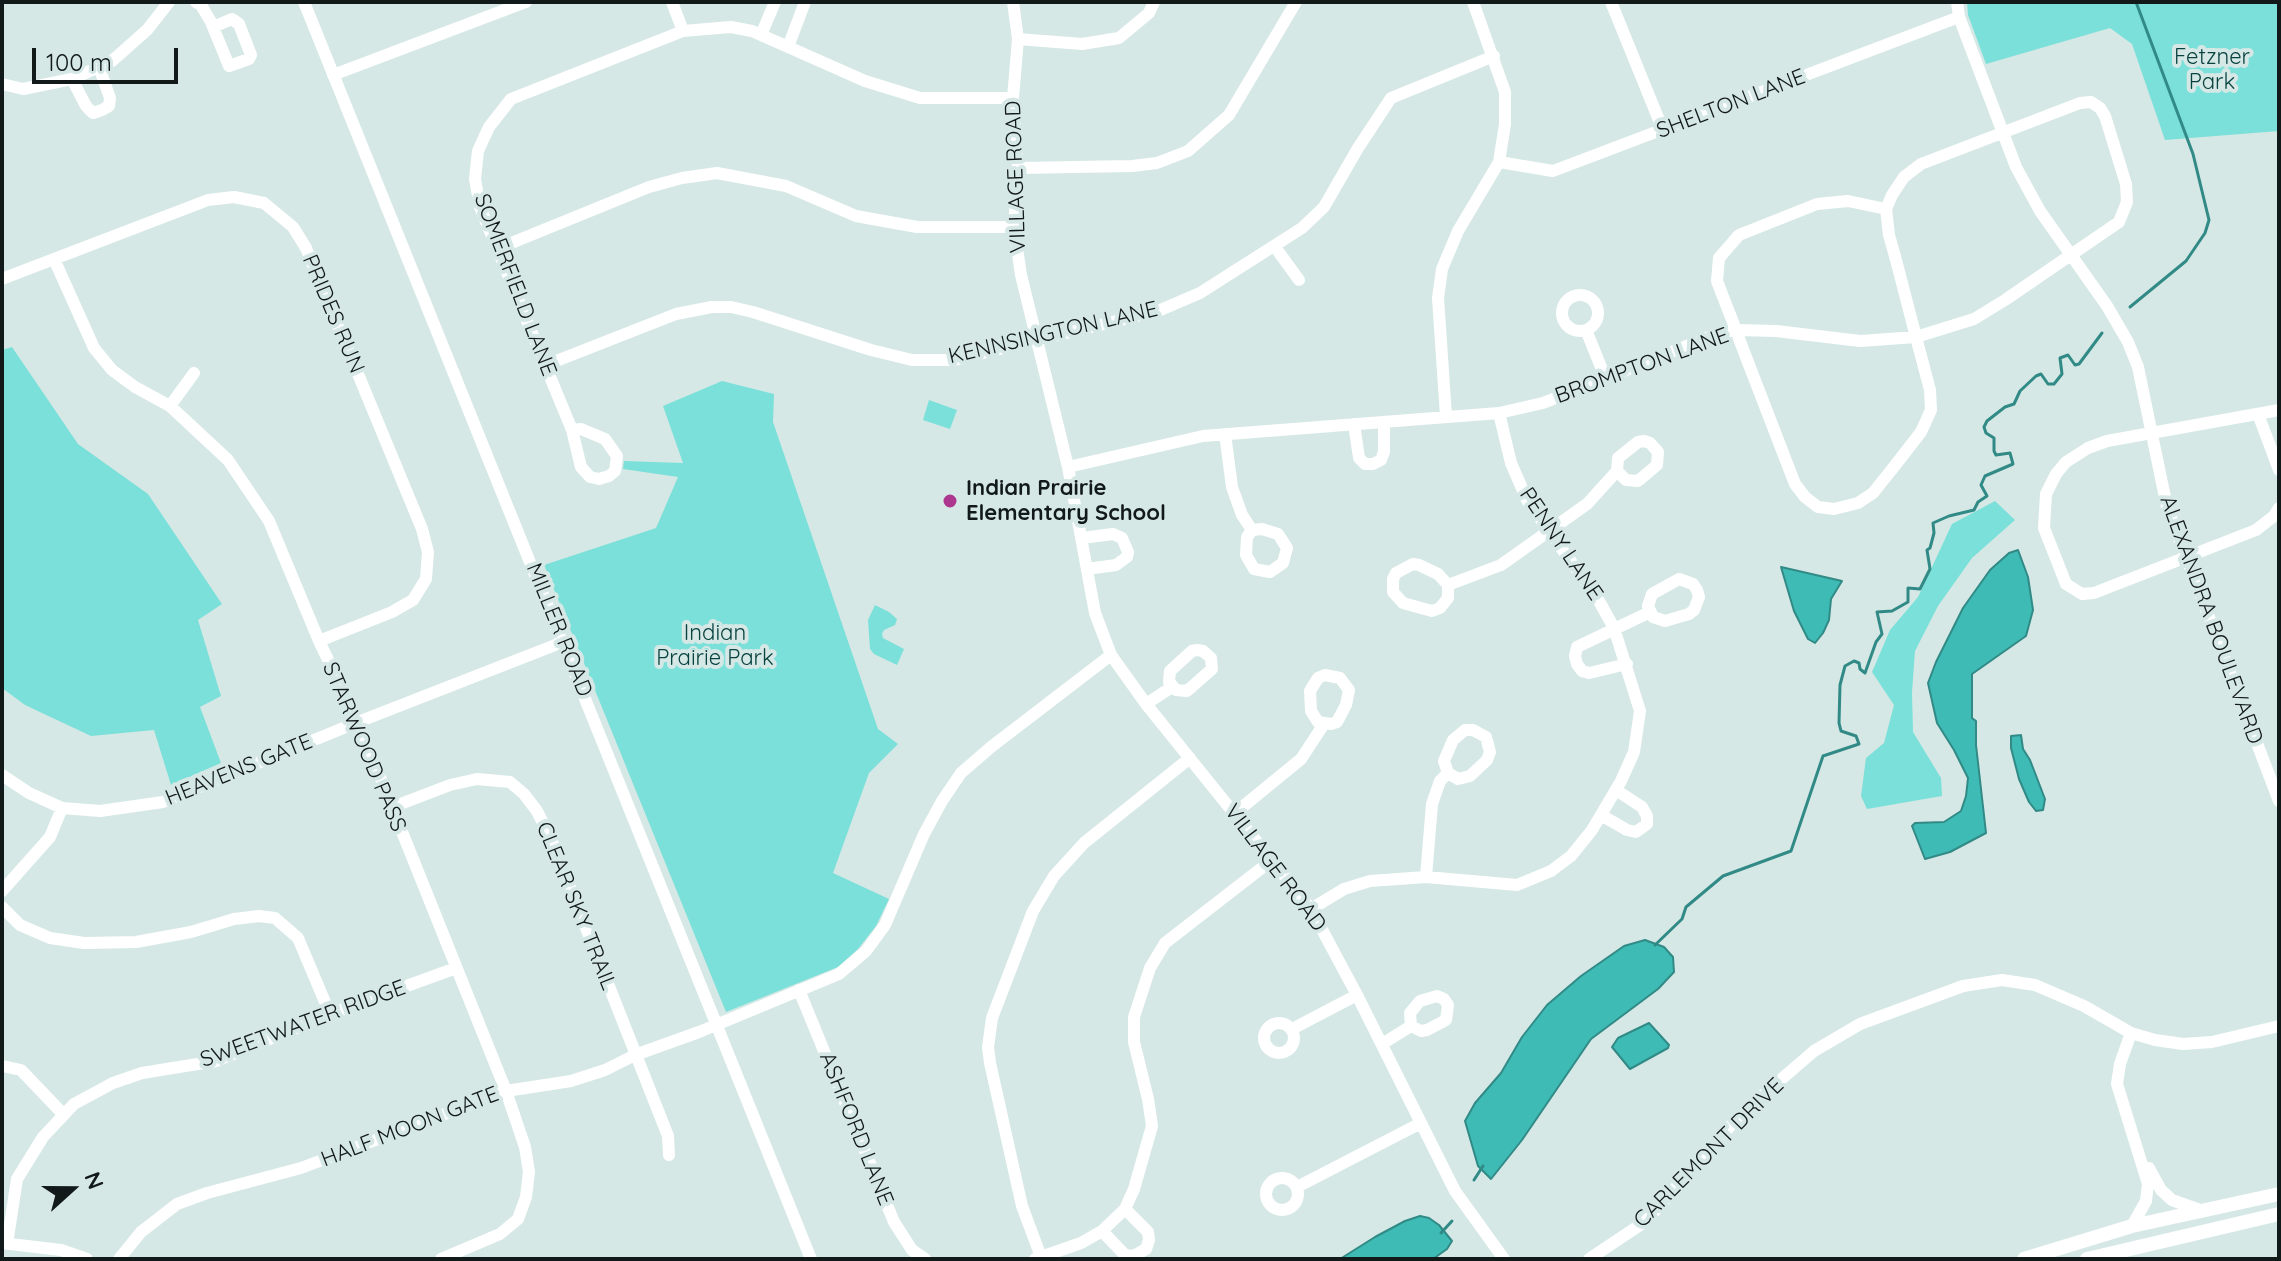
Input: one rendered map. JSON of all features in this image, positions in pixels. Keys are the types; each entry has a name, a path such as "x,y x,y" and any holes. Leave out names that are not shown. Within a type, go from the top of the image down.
{"main road":[{"path":"2024,1259 2132,1226 2279,1194"},
{"path":"2087,1259 2279,1214"}],"street":[{"path":"2,84 23,89 72,79 112,61 163,14 169,2"},
{"path":"196,2 201,5 213,27"},
{"name":"MILLER ROAD","path":"304,2 811,1259"},
{"path":"333,75 526,2"},
{"path":"672,2 683,31"},
{"path":"761,35 775,2"},
{"path":"788,47 805,2"},
{"name":"VILLAGE ROAD","path":"1013,2 1018,39 1013,98 1018,168 1014,227 1021,275 1068,467 1095,613 1111,655 1146,704 1311,909 1455,1191 1504,1259"},
{"path":"1018,39 1082,44 1119,38 1149,13 1154,2"},
{"path":"1018,168 1132,166 1157,163 1188,151 1229,115 1296,2"},
{"path":"1446,416 1438,298 1442,269 1458,231 1499,162 1505,124 1505,92 1473,2"},
{"path":"1611,2 1663,130"},
{"name":"ALEXANDRA BOULEVARD","path":"1957,2 1959,17 2022,178 2040,211 2128,342 2138,367 2167,507 2279,801"},
{"name":"SHELTON LANE","path":"1499,162 1553,171 1959,17"},
{"name":"SOMERFIELD LANE","path":"572,430 480,207 475,179 478,151 489,127 511,99 683,31 731,27 761,35 865,81 920,98 1013,98"},
{"name":"KENNSINGTON LANE","path":"546,365 676,314 712,307 753,312 912,360 954,360 1158,311 1200,293 1302,228 1324,207 1391,98 1494,56"},
{"path":"72,79 86,106 93,113 102,110 109,106 110,98 99,67"},
{"name":"BROMPTON LANE","path":"1068,467 1203,436 1499,413 1543,403 1714,335 1736,330 1776,331 1860,341 1916,337 1974,319 2119,222 2127,202 2126,184 2105,116 2091,102 2080,103 1921,164 1904,177 1886,209"},
{"path":"499,248 649,187 717,173 786,186 856,216 917,227 1014,227"},
{"name":"PRIDES RUN","path":"2,279 208,200 234,197 264,203 293,227 312,263 422,529 428,552 426,579 413,600 392,612 319,641"},
{"path":"1848,201 1886,209 1889,235 1930,390 1931,410 1921,432 1873,493 1858,503 1834,509 1818,507 1805,497 1795,484 1736,330 1717,281 1719,258 1739,235 1817,204 1848,201"},
{"path":"1275,247 1299,280"},
{"name":"STARWOOD PASS","path":"54,259 94,348 112,370 170,406 228,460 269,521 319,641 358,722 506,1091 525,1147 529,1172 526,1197 518,1219 500,1234 441,1259"},
{"path":"1586,330 1605,377"},
{"path":"170,406 194,373"},
{"path":"2279,410 2151,432 2088,448 2066,462 2046,494 2044,528 2066,584 2082,594 2094,593 2265,525 2279,508"},
{"name":"PENNY LANE","path":"1311,909 1356,884 1426,877 1517,885 1551,871 1571,856 1601,815 1633,754 1640,711 1614,628 1599,601 1527,500 1511,463 1499,413"},
{"path":"2258,414 2279,470"},
{"path":"1354,424 1359,458 1365,464 1373,464 1381,460 1384,452 1384,423"},
{"path":"1225,434 1232,487 1242,515 1252,530"},
{"path":"1448,585 1501,565 1587,504 1617,471"},
{"path":"1082,538 1113,534 1122,538 1128,552 1127,557 1116,565 1087,569"},
{"path":"1413,564 1438,574 1448,585 1445,604 1432,611 1403,603 1393,592 1392,585 1396,573 1413,564"},
{"path":"1614,628 1650,612"},
{"name":"PENNY LANE","path":"1614,628 1577,647 1577,664 1582,671 1589,673 1627,664"},
{"name":"HEAVENS GATE","path":"2,775 29,793 62,808 100,811 163,802 563,642"},
{"name":"HALF MOON GATE","path":"119,1259 141,1232 177,1204 301,1168 506,1091 571,1081 605,1070 635,1055 839,974 866,951 885,925 936,812 961,773 1111,655"},
{"path":"1146,704 1172,687"},
{"path":"1235,813 1301,759 1324,724"},
{"path":"1190,758 1084,843 1054,876 1033,911 992,1018 988,1047 990,1063 1022,1206 1038,1258 1081,1243 1102,1231 1125,1209 1134,1189 1152,1126 1134,1042 1134,1017 1150,968 1165,943 1272,860"},
{"path":"1426,877 1432,804 1440,781 1448,773"},
{"name":"CLEAR SKY TRAIL","path":"390,808 450,785 477,779 510,782 524,794 537,811 551,839 668,1136 669,1155"},
{"path":"1601,815 1636,832 1647,824 1642,807 1616,790"},
{"path":"2,891 50,837 62,808"},
{"path":"2,907 20,925 40,934 84,943 136,942 191,932 234,919 275,918 298,938 330,1014"},
{"name":"SWEETWATER RIDGE","path":"4,1243 17,1179 43,1137 74,1104 113,1083 142,1073 216,1061 330,1014 456,968"},
{"name":"CARLEMONT DRIVE","path":"1589,1259 1646,1221 1733,1123 1814,1051 1860,1024 1963,986 2002,980 2035,985 2131,1033 2155,1040 2212,1042 2279,1026"},
{"name":"ASHFORD LANE","path":"799,990 894,1222 912,1250 925,1259"},
{"path":"1292,1029 1357,995"},
{"path":"1382,1044 1411,1026"},
{"path":"2131,1033 2120,1064 2117,1084 2148,1184 2146,1201 2132,1226"},
{"path":"2,1066 21,1070 63,1114"},
{"path":"1297,1187 1421,1123"},
{"path":"2141,1155 2161,1190 2172,1200 2203,1211"},
{"path":"1102,1231 1125,1255 1134,1256 1146,1249 1148,1232 1125,1209"},
{"path":"4,1243 61,1250 87,1259"}],"green space":[{"name":"Fetzner Park","path":"1967,2 2279,2 2279,131 2165,140 2132,44 2110,28 1986,64 1968,15"},
{"path":"12,347 78,444 148,494 222,604 198,620 221,696 200,707 221,763 171,785 154,730 91,736 25,705 2,688 2,350"},
{"name":"Indian Prairie Park","path":"722,381 774,394 773,422 878,729 898,744 869,773 833,873 889,899 876,926 858,949 838,967 726,1012 544,565 656,528 678,477 623,469 624,461 683,463 663,406"},
{"path":"929,400 957,410 950,429 923,420"},
{"path":"1995,501 2015,520 1972,558 1938,606 1915,651 1913,732 1941,778 1942,796 1867,809 1861,796 1866,758 1884,743 1894,705 1872,672 1890,630 1918,597 1952,524"},
{"path":"875,605 897,619 895,625 882,634 883,638 904,649 897,665 870,649 868,620"}],"shaded area":[{"path":"2018,550 2028,577 2033,610 2026,636 1972,674 1972,718 1976,721 1986,833 1950,852 1925,859 1912,826 1915,823 1944,822 1961,811 1968,778 1937,723 1928,683 1963,608 1990,570 2009,553"},
{"path":"1781,567 1842,581 1831,599 1829,620 1815,643 1808,639 1794,611"},
{"path":"2021,735 2023,749 2045,799 2043,810 2036,811 2029,802 2019,779 2011,736"},
{"path":"1645,940 1664,947 1673,957 1674,972 1658,989 1591,1039 1522,1140 1491,1179 1478,1166 1465,1121 1475,1103 1501,1073 1522,1037 1547,1005 1624,946"},
{"path":"1649,1023 1669,1045 1668,1048 1630,1069 1612,1047 1618,1038"},
{"path":"1420,1216 1439,1225 1452,1241 1433,1259 1340,1259 1375,1237"}],"waterway":[{"path":"2130,307 2186,261 2205,233 2209,220 2193,154 2136,2"},
{"path":"1655,945 1682,919 1686,907 1723,876 1791,851 1823,756 1859,744 1856,736 1841,731 1839,723 1840,685 1845,666 1854,661 1865,673 1882,634 1877,612 1892,611 1908,602 1908,588 1920,589 1930,569 1927,550 1934,533 1933,523 1974,510 1978,502 1987,496 1981,485 1985,476 2013,464 2010,453 1996,455 1994,438 1986,433 1984,427 1987,421 2014,404 2020,391 2036,376 2041,374 2048,384 2054,384 2062,374 2060,358 2068,355 2075,365 2079,364 2102,333"},
{"path":"1474,1180 1483,1166"},
{"path":"1441,1233 1452,1221"}],"place":[{"name":"Indian Prairie Elementary School","path":"950,501"}]}
